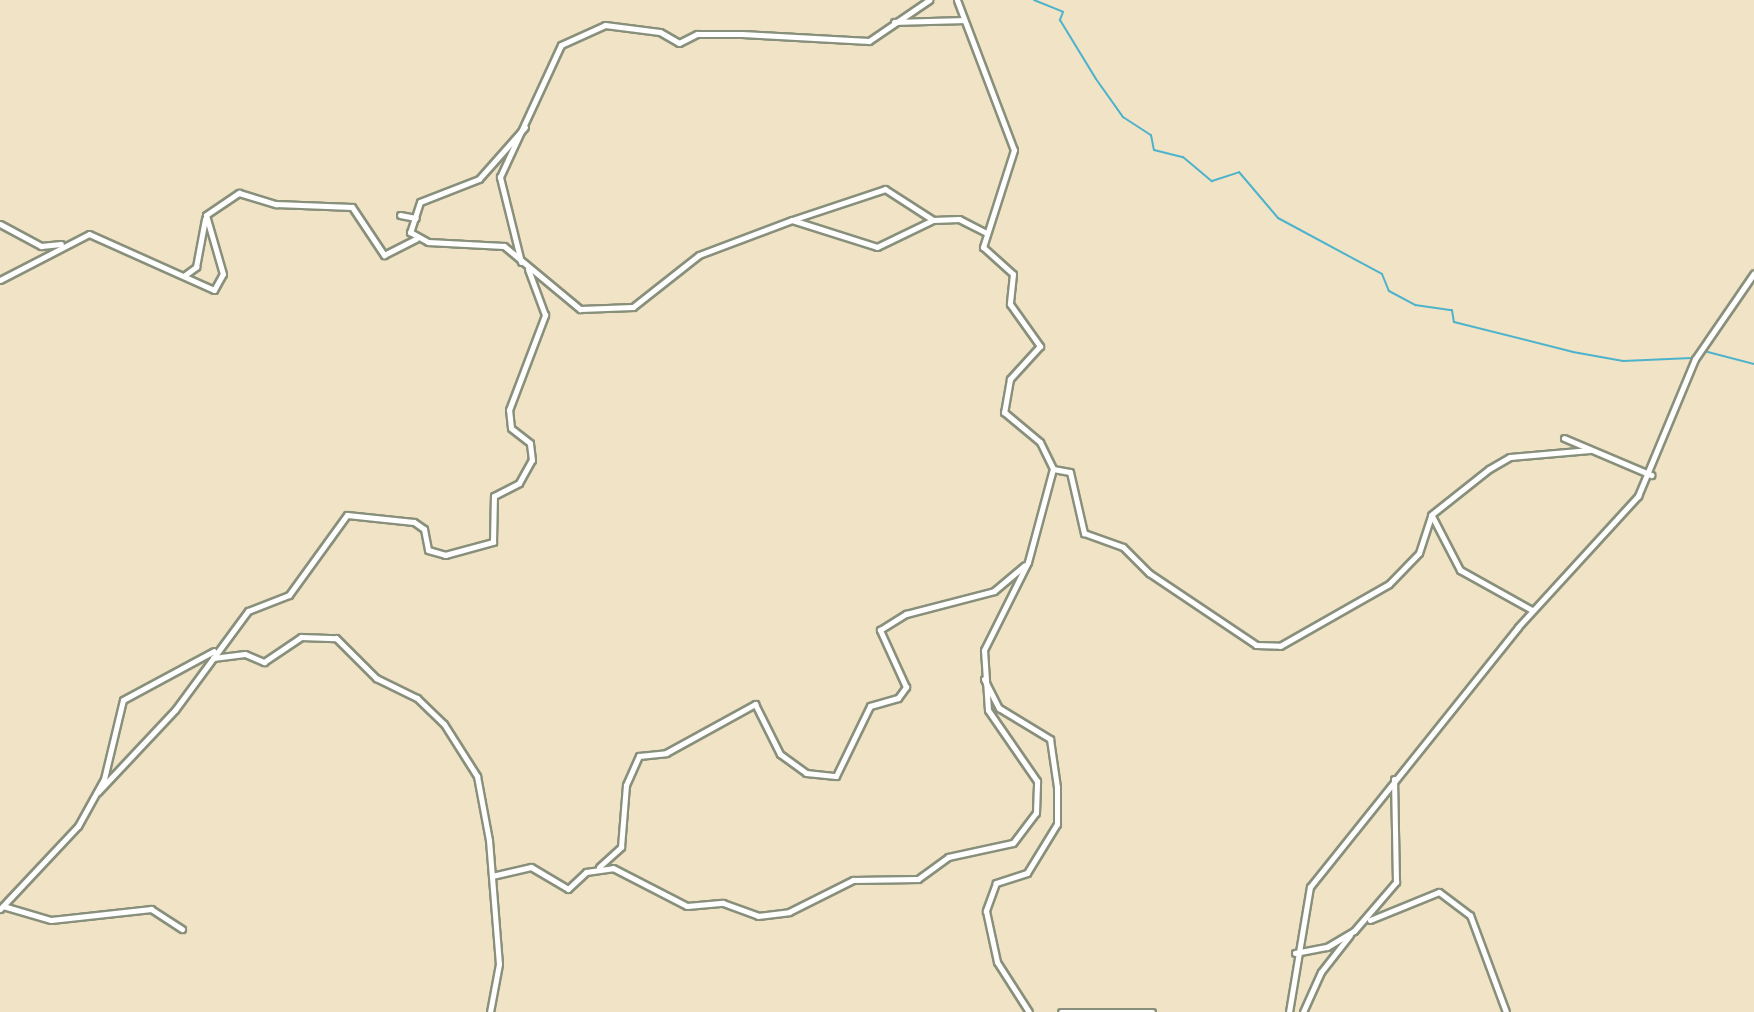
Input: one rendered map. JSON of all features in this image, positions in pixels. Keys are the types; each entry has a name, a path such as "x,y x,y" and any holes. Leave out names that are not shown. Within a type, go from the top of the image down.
{"street":[{"path":"521,263 500,177 525,127 550,58 596,26 646,29 679,43 697,34 861,42 876,39 892,22 929,0"},
{"path":"598,867 628,872 687,906 723,903 758,916 789,912 853,880 918,879 948,857 1013,843 1036,813 1037,781 988,710 983,674 984,650 1028,562 1053,469 1040,442 1004,412 1010,379 1040,346 1010,304 1014,277 984,248 986,233 1014,150 957,0"},
{"path":"892,22 964,20"},
{"path":"416,239 410,229 420,202 479,179 525,127"},
{"path":"184,275 196,267 206,215 239,193 276,204 352,207 384,255 416,239 501,245 580,309 626,310 699,255 885,189 933,220"},
{"path":"0,224 41,246 98,236 109,249 184,275 214,290 221,282 206,215"},
{"path":"400,215 416,218"},
{"path":"792,220 877,247 933,220 959,219 986,233"},
{"path":"0,280 61,244"},
{"path":"182,929 151,909 51,920 1,908 78,826 98,792 175,710 206,663 248,611 289,595 347,515 414,522 424,529 428,550 445,555 493,542 494,496 519,483 532,460 530,443 511,428 509,410 545,315 528,269"},
{"path":"1289,1012 1295,953 1310,887 1394,778 1532,610 1652,474 1684,380 1754,273"},
{"path":"1564,438 1652,474"},
{"path":"1053,469 1070,472 1080,530 1123,547 1149,573 1261,646 1285,646 1389,584 1419,553 1431,515 1510,457 1590,450"},
{"path":"1431,515 1458,568 1532,610"},
{"path":"492,876 531,867 568,889 621,847 626,785 639,756 666,753 755,704 780,754 806,773 836,776 870,706 898,698 906,687 880,630 906,614 994,591 1028,562"},
{"path":"206,663 222,653 264,662 301,637 336,638 376,678 417,698 444,724 477,776 492,876 499,964 490,1012"},
{"path":"98,792 123,700 219,649"},
{"path":"983,674 999,708 1050,739 1057,787 1057,824 1027,873 996,883 986,911 997,962 1029,1012"},
{"path":"1363,924 1396,882 1394,778"},
{"path":"1295,953 1327,947 1418,894 1439,892 1470,915 1506,1012"},
{"path":"1303,1012 1321,972 1354,931"},
{"path":"1061,1012 1152,1012"}],"waterway":[{"path":"1034,0 1063,12 1060,20 1096,79 1123,117 1151,135 1154,150 1183,157 1212,181 1239,172 1278,218 1382,274 1389,291 1415,305 1452,310 1454,322 1573,352 1623,361 1692,358"},
{"path":"1704,351 1754,364"}]}
